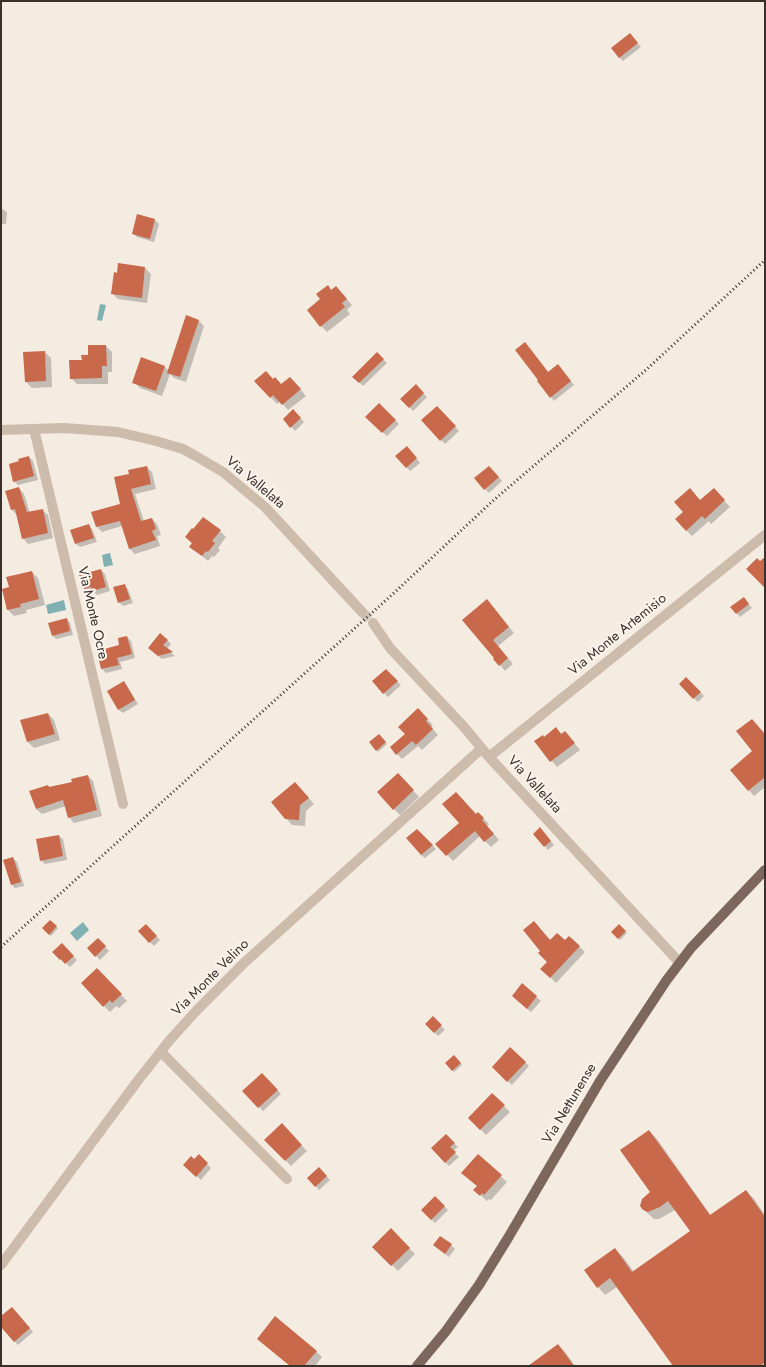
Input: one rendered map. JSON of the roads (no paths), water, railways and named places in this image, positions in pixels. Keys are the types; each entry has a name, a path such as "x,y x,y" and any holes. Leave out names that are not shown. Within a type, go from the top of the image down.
{"main road":[{"name":"Via Nettunense","path":"417,1366 446,1331 479,1285 600,1081 661,988 698,941 765,870"}],"street":[{"name":"Via Vallelata","path":"1,430 64,428 100,430 137,436 183,449 223,472 265,507 362,612"},
{"name":"Via Monte Ocre","path":"34,429 123,804"},
{"name":"Via Monte Artemisio","path":"488,757 765,535"},
{"name":"Via Vallelata","path":"373,623 390,648 464,727 488,757 680,963"},
{"name":"Via Monte Velino","path":"1,1265 139,1079 197,1010 232,974 481,749"},
{"path":"161,1052 287,1179"}],"water":[{"path":"100,304 106,305 102,321 97,320"},
{"path":"110,553 113,565 104,567 102,555"},
{"path":"64,600 66,610 48,614 46,605"},
{"path":"83,922 89,930 77,941 70,933"}],"tunnel":[{"path":"362,612 373,623"}],"railway":[{"path":"1,947 395,592 495,499 647,369 765,260"}]}
